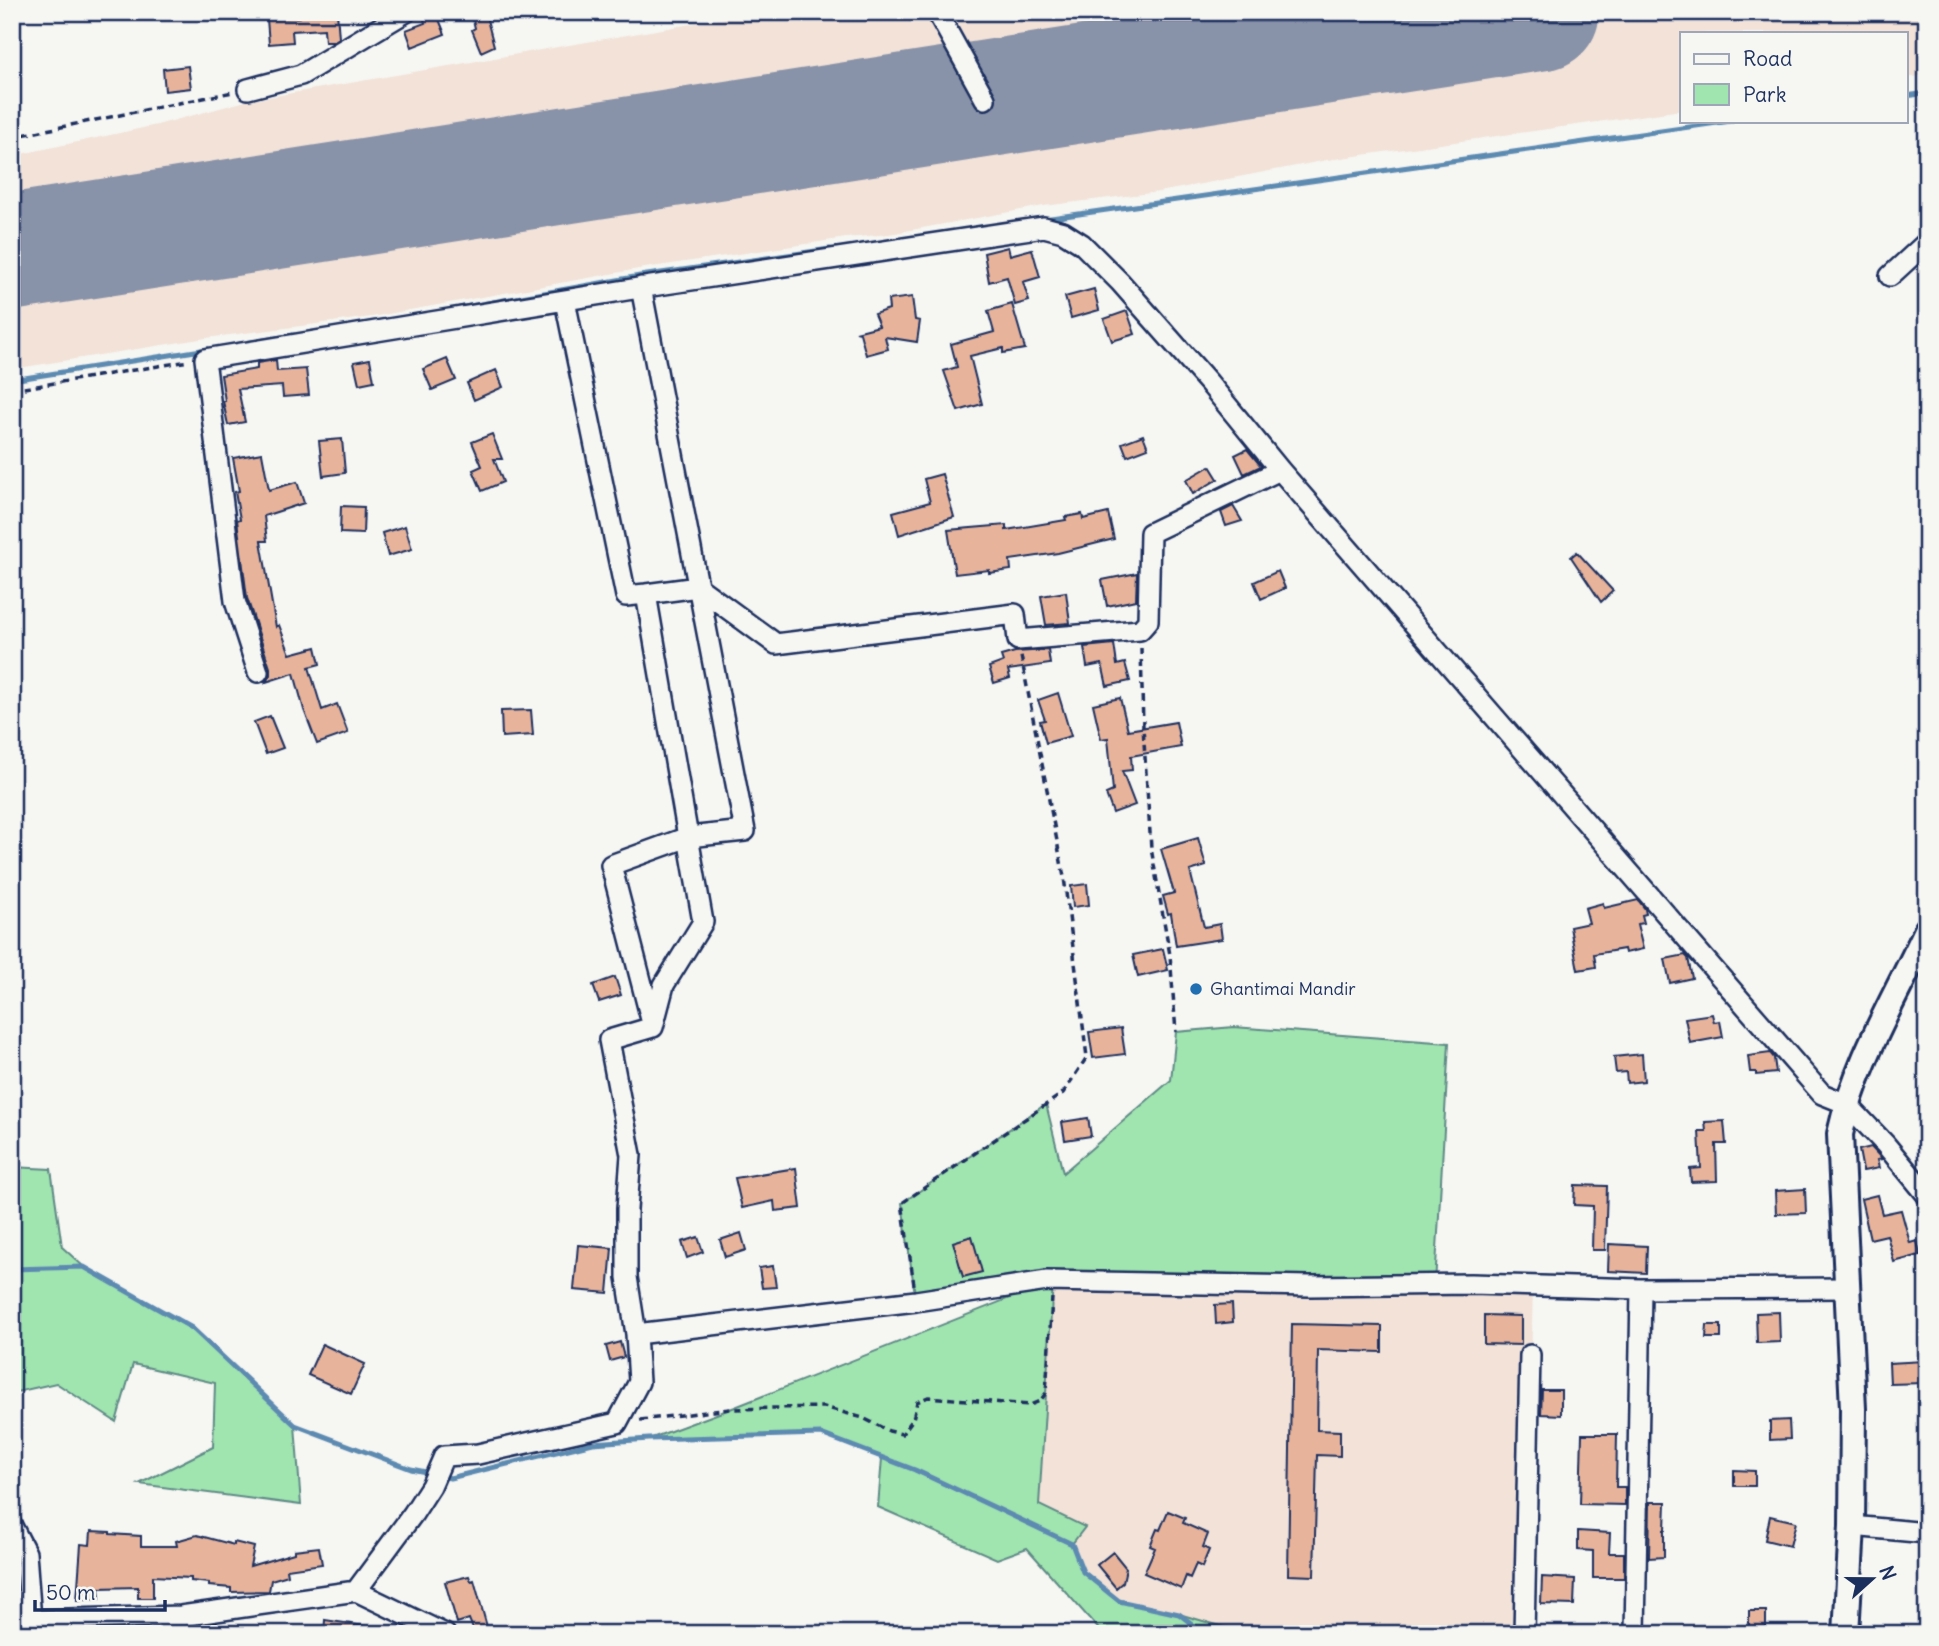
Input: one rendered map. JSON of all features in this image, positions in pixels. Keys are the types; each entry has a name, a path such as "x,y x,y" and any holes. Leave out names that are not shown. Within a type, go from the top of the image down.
{"main road":[{"path":"1846,1634 1852,1526 1853,1409 1840,1133 1857,1075 1927,930"}],"street":[{"path":"248,89 301,75 406,12"},
{"path":"937,12 985,99"},
{"path":"258,672 235,601 205,359 642,287 1044,227 1063,232 1082,244 1120,282 1209,383 1280,470 1822,1094 1847,1104 1885,1144 1927,1195"},
{"path":"1890,276 1927,242"},
{"path":"642,287 745,831 688,837 611,865 653,1027"},
{"path":"565,301 626,596 698,586 776,644 1014,614 1018,640 1140,630 1148,621 1150,533 1280,470"},
{"path":"646,594 703,922 664,985 653,1027"},
{"path":"356,1591 413,1514 431,1486 444,1456 478,1454 617,1423 639,1382 636,1335 627,1277 627,1209 631,1155 609,1041 653,1027"},
{"path":"636,1335 916,1301 1053,1281 1310,1286 1471,1284 1641,1289 1848,1288"},
{"path":"1635,1634 1641,1289"},
{"path":"1524,1634 1530,1355"},
{"path":"12,1526 26,1553 22,1623 91,1626 356,1591 445,1634"},
{"path":"1852,1526 1927,1533"}],"path":[{"path":"12,137 248,89"},
{"path":"12,390 205,359"},
{"path":"1140,630 1151,848 1170,955 1176,1032"},
{"path":"916,1301 902,1203 1063,1093 1087,1057 1064,877 1018,640"},
{"path":"617,1423 730,1409 824,1407 863,1418 889,1431 902,1434 913,1419 917,1402 928,1397 1030,1405 1040,1401 1046,1393 1053,1281"}],"shaded area":[{"path":"761,12 1927,12 1927,75 1908,78 1908,32 1680,32 1680,110 1327,160 1159,192 1043,206 889,234 638,269 371,317 206,338 12,369 12,156 157,125 246,101"},
{"path":"1053,1281 1533,1286 1524,1634 1248,1634 1179,1614 1120,1601 1083,1572 1072,1544 1085,1527 1039,1505"}],"green space":[{"path":"1234,1027 1449,1043 1435,1284 1053,1282 1039,1505 1085,1527 1072,1544 1083,1572 1119,1601 1179,1614 1248,1634 1103,1634 1027,1548 997,1559 878,1507 882,1458 821,1434 649,1439 1050,1282 916,1301 902,1203 1046,1104 1063,1173 1171,1080 1176,1032"},
{"path":"12,1167 51,1169 62,1247 84,1267 192,1328 295,1425 301,1505 139,1484 213,1447 215,1383 133,1364 116,1422 56,1383 12,1393"}],"building":[{"path":"337,12 339,38 333,42 325,42 324,29 292,31 293,42 269,44 267,19 300,17"},
{"path":"422,12 436,12 445,34 412,47 406,30 425,23"},
{"path":"471,12 485,12 494,46 481,52 472,30 475,28"},
{"path":"188,66 191,88 165,91 163,69"},
{"path":"1008,247 1010,255 1032,249 1040,277 1023,282 1029,301 1015,305 1007,277 989,282 984,253"},
{"path":"1094,289 1099,310 1071,318 1065,297"},
{"path":"912,297 915,320 920,321 917,342 885,337 888,349 866,355 860,333 856,332 879,326 874,314 889,309 888,300"},
{"path":"1012,304 1025,349 1003,353 1003,348 970,356 982,404 958,411 944,371 957,367 951,344 994,332 988,311"},
{"path":"1127,311 1135,334 1112,341 1104,319"},
{"path":"370,359 374,381 359,384 354,362"},
{"path":"447,359 456,380 432,390 423,369"},
{"path":"276,360 277,371 306,369 309,395 283,397 282,386 238,389 245,422 228,425 221,375 257,369 257,363"},
{"path":"496,370 503,387 474,400 467,383"},
{"path":"492,434 502,459 494,459 503,482 482,491 473,470 482,466 472,442"},
{"path":"1143,435 1148,448 1127,456 1122,443"},
{"path":"342,439 345,473 323,476 319,441"},
{"path":"1247,449 1261,466 1244,474 1235,455"},
{"path":"262,453 269,490 297,482 304,503 264,516 267,541 261,541 276,627 279,625 290,654 316,647 320,664 309,667 322,710 337,704 348,733 317,744 294,673 266,682 270,668 247,598 237,520 240,519 235,492 239,491 233,458"},
{"path":"1210,466 1218,479 1193,494 1186,480"},
{"path":"942,474 954,517 899,535 893,512 930,502 924,479"},
{"path":"341,506 364,507 363,534 340,533"},
{"path":"1233,506 1242,521 1226,526 1221,512"},
{"path":"1108,513 1114,539 1058,553 1010,560 1011,570 955,574 948,530 1006,525 1006,530 1066,520 1065,517 1082,514 1083,519"},
{"path":"405,526 412,549 388,556 382,533"},
{"path":"1577,552 1613,591 1601,602 1571,557"},
{"path":"1278,571 1285,588 1261,599 1254,582"},
{"path":"1137,573 1136,600 1107,606 1102,580"},
{"path":"1066,592 1070,623 1046,625 1041,596"},
{"path":"1114,644 1117,665 1125,663 1130,681 1107,686 1102,664 1087,667 1084,647"},
{"path":"1048,650 1050,664 1008,670 1010,678 994,683 989,667 1003,662 1001,656 1015,652"},
{"path":"1058,693 1071,736 1046,743 1040,721 1045,720 1038,700"},
{"path":"1120,698 1128,730 1176,722 1181,747 1131,756 1132,770 1122,771 1135,805 1113,813 1106,794 1113,791 1108,738 1101,739 1093,704"},
{"path":"531,710 533,735 502,737 501,711"},
{"path":"270,716 283,748 266,754 254,722"},
{"path":"1198,838 1206,866 1190,871 1204,927 1220,924 1222,939 1176,946 1171,913 1168,914 1163,896 1174,893 1161,849"},
{"path":"1087,884 1089,905 1073,907 1071,886"},
{"path":"1638,900 1646,914 1642,915 1644,923 1637,924 1643,949 1625,953 1624,949 1594,954 1596,967 1578,970 1570,927 1589,923 1585,908 1603,903 1604,908"},
{"path":"1163,949 1168,970 1138,977 1133,955"},
{"path":"1685,955 1692,978 1670,983 1665,959"},
{"path":"615,977 621,995 599,1002 593,985"},
{"path":"1712,1014 1714,1022 1720,1021 1723,1037 1690,1043 1685,1018"},
{"path":"1121,1028 1125,1054 1093,1058 1089,1032"},
{"path":"1770,1053 1774,1058 1776,1073 1756,1075 1756,1072 1750,1072 1748,1056"},
{"path":"1642,1054 1644,1081 1627,1083 1626,1072 1616,1073 1614,1057"},
{"path":"1088,1118 1091,1136 1065,1140 1062,1122"},
{"path":"1724,1121 1726,1144 1716,1144 1717,1181 1691,1182 1690,1169 1701,1168 1699,1131 1706,1131 1705,1122"},
{"path":"1871,1147 1882,1159 1877,1160 1879,1168 1863,1171 1859,1150"},
{"path":"796,1168 801,1208 775,1211 774,1201 742,1208 735,1178"},
{"path":"1575,1185 1607,1186 1605,1250 1592,1250 1593,1206 1574,1205"},
{"path":"1805,1189 1806,1213 1776,1214 1775,1191"},
{"path":"1877,1195 1882,1214 1901,1210 1910,1243 1917,1241 1920,1255 1894,1262 1887,1235 1870,1239 1861,1199"},
{"path":"741,1233 746,1250 725,1257 720,1240"},
{"path":"972,1236 982,1272 963,1277 953,1242"},
{"path":"698,1237 703,1252 687,1258 682,1242"},
{"path":"1609,1244 1647,1246 1646,1273 1608,1271"},
{"path":"578,1245 612,1248 608,1293 574,1290"},
{"path":"773,1266 776,1287 762,1288 759,1268"},
{"path":"1232,1304 1233,1322 1216,1324 1215,1305"},
{"path":"1779,1312 1780,1342 1757,1343 1756,1313"},
{"path":"1484,1315 1521,1316 1521,1345 1484,1344"},
{"path":"1292,1324 1382,1326 1382,1352 1318,1350 1317,1430 1340,1431 1340,1456 1317,1455 1314,1576 1288,1575"},
{"path":"1707,1325 1721,1325 1721,1338 1706,1338"},
{"path":"620,1342 624,1357 610,1361 606,1346"},
{"path":"322,1344 365,1364 351,1394 308,1375"},
{"path":"1924,1361 1924,1383 1890,1384 1889,1363"},
{"path":"1542,1390 1561,1390 1561,1415 1541,1414"},
{"path":"1789,1420 1790,1439 1770,1440 1770,1421"},
{"path":"1582,1434 1617,1434 1616,1487 1625,1487 1625,1505 1580,1504"},
{"path":"1734,1470 1755,1471 1755,1486 1734,1486"},
{"path":"1650,1502 1666,1502 1664,1557 1649,1558"},
{"path":"1168,1511 1185,1518 1183,1523 1208,1534 1203,1547 1209,1550 1202,1567 1196,1564 1190,1578 1186,1576 1181,1589 1144,1573 1155,1548 1150,1546"},
{"path":"1770,1516 1796,1522 1790,1546 1765,1540"},
{"path":"91,1531 141,1536 141,1546 177,1546 176,1541 197,1535 234,1545 234,1542 254,1547 250,1566 294,1553 294,1550 319,1547 322,1564 287,1569 288,1575 271,1580 269,1591 231,1592 231,1588 209,1586 209,1583 191,1581 191,1578 153,1576 153,1598 138,1598 138,1587 99,1588 100,1599 77,1600 81,1544 90,1545"},
{"path":"1578,1531 1610,1533 1609,1553 1624,1553 1624,1578 1593,1578 1593,1551 1578,1550"},
{"path":"1113,1552 1126,1568 1123,1582 1116,1588 1097,1565"},
{"path":"469,1576 471,1581 474,1580 489,1634 475,1634 469,1619 457,1623 445,1582"},
{"path":"1542,1577 1575,1579 1574,1605 1541,1604"},
{"path":"1749,1611 1766,1611 1766,1632 1749,1632"},
{"path":"325,1620 365,1626 365,1634 324,1634"}],"waterway":[{"path":"1908,96 1927,93"},
{"path":"1044,219 1724,122"},
{"path":"459,308 640,276 830,249"},
{"path":"235,345 294,335"},
{"path":"12,380 208,349"},
{"path":"12,1269 84,1267 192,1328 295,1425 411,1469 431,1473"},
{"path":"440,1475 450,1478 593,1443 821,1434 915,1470 1072,1544 1083,1572 1119,1601 1179,1614 1205,1634"}],"taxiway":[{"path":"1454,26 1467,12"},
{"path":"1507,12 1513,17"}],"runway":[{"path":"12,252 1541,12"}],"place":[{"name":"Ghantimai Mandir","path":"1196,989"}]}
